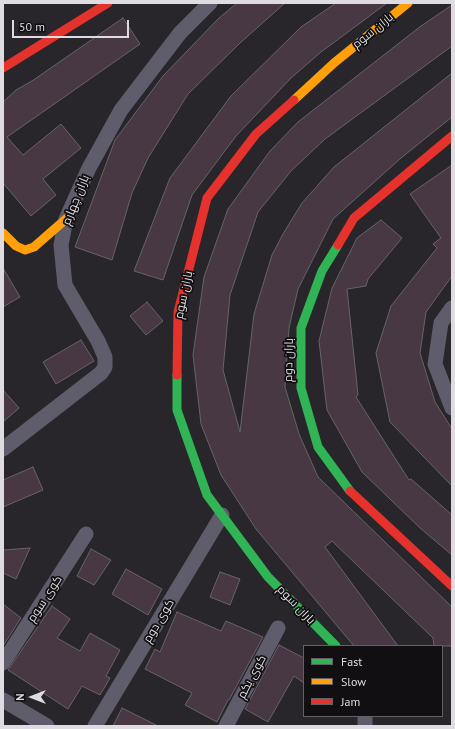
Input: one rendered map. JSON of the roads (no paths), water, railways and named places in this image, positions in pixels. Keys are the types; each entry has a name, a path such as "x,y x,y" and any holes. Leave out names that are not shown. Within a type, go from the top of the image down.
{"street":[{"path":"3,68 108,3"},
{"name":"باران چهارم","path":"3,449 101,373 105,367 105,357 98,341 65,285 61,245 66,219 89,168 120,110 180,32 210,3"},
{"name":"باران سوم","path":"335,645 268,576 207,495 177,410 178,312 207,198 256,134 334,63 408,3"},
{"name":"باران دوم","path":"452,136 354,218 322,271 301,328 301,388 318,447 346,487 452,586"},
{"path":"3,233 16,246 25,250 34,247 66,219"},
{"path":"452,308 441,323 435,364 452,408"},
{"name":"کوی دوم","path":"95,726 222,515"},
{"name":"کوی سوم","path":"3,663 86,534"},
{"name":"کوی یکم","path":"226,726 278,628"},
{"path":"3,700 47,726"}]}
